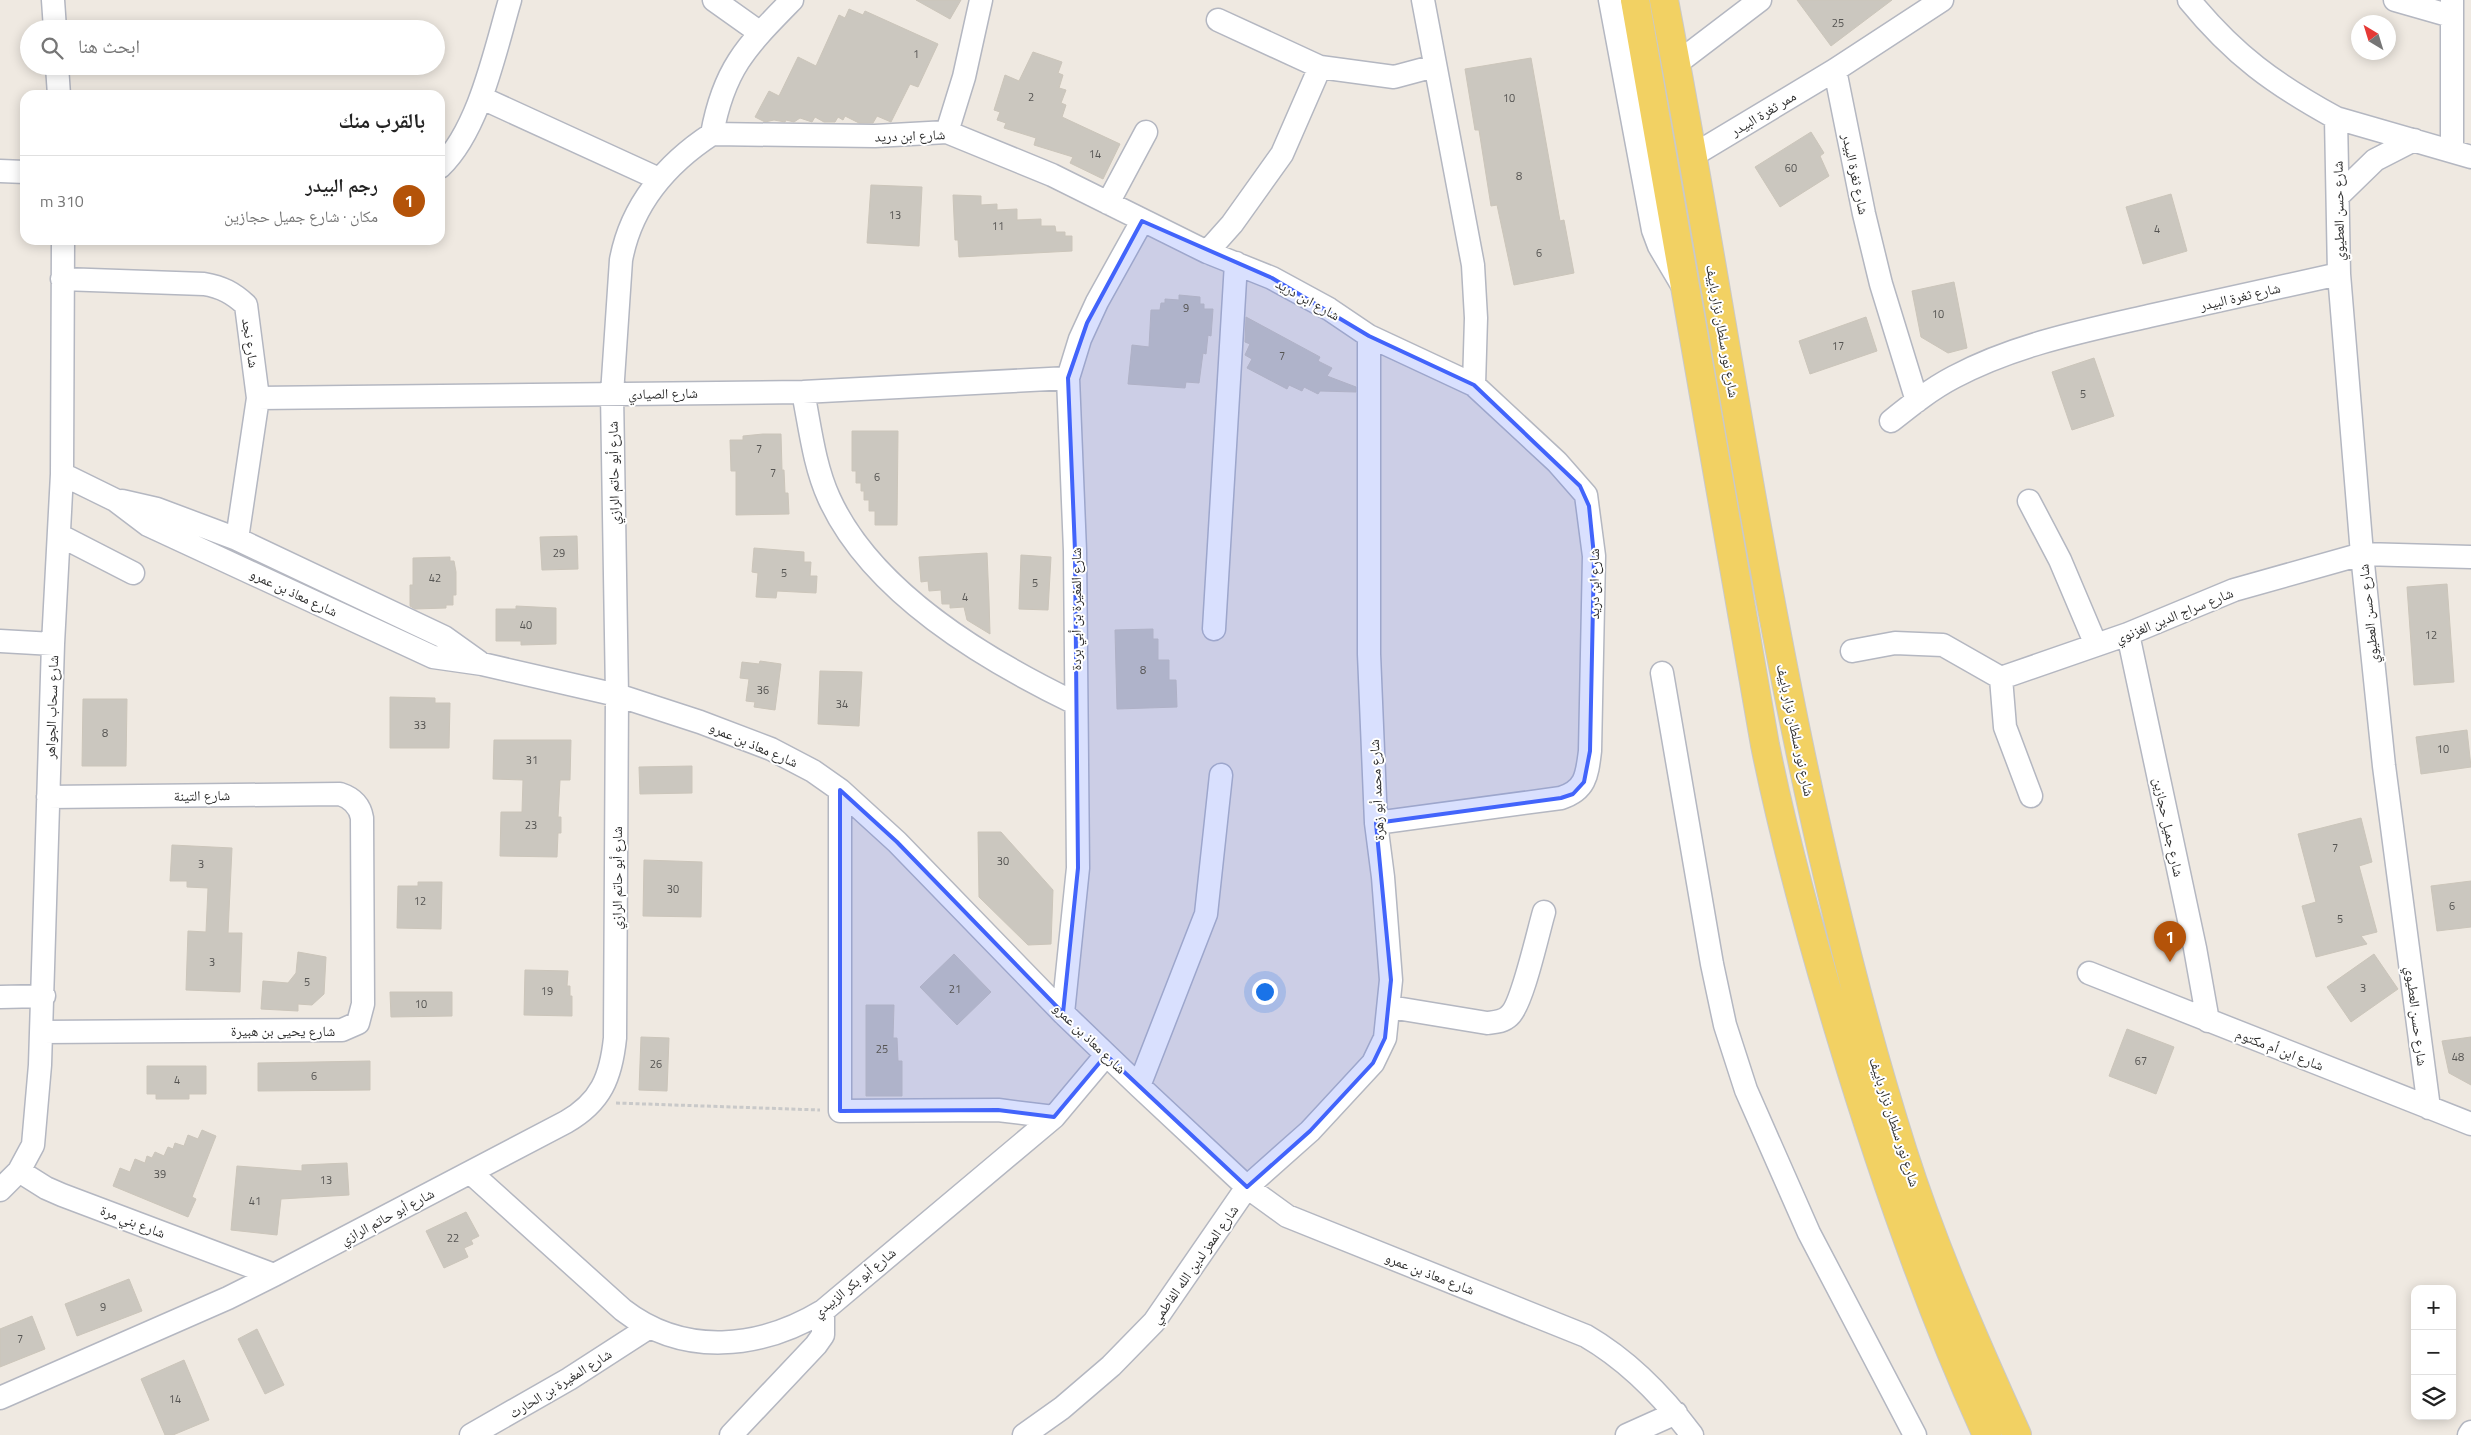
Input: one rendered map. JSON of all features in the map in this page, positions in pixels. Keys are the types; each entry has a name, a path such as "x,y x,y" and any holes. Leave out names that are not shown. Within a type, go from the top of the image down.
{"main road":[{"name":"شارع نور سلطان نزار باييف","path":"1635,0 1764,745 1778,809 1831,1002 1892,1199 1927,1294 1987,1435"},
{"name":"شارع نور سلطان نزار باييف","path":"1664,0 1792,717 1849,960 1875,1059 1930,1227 1987,1369 2017,1435"},
{"path":"1670,30 1678,0"}],"street":[{"path":"53,0 54,20"},
{"path":"445,162 451,156 482,98 510,0"},
{"path":"714,0 759,32"},
{"path":"712,134 717,103 728,76 759,32 792,0"},
{"path":"947,132 964,77 981,0"},
{"path":"1423,0 1473,265 1476,318 1474,385"},
{"path":"1610,0 1653,230 1671,269 1686,292"},
{"path":"1676,64 1760,0"},
{"path":"1834,70 1942,0"},
{"path":"2189,0 2216,32 2256,68 2276,84 2336,118 2461,154 2452,8 2395,0"},
{"path":"1218,20 1320,66 1394,77 1435,66"},
{"path":"1208,252 1232,224 1282,154 1320,66"},
{"name":"ممر ثغرة البيدر","path":"1692,156 1834,70"},
{"name":"شارع ثغرة البيدر","path":"1834,70 1868,232 1881,284 1917,401"},
{"path":"58,75 59,90"},
{"path":"482,98 659,179"},
{"name":"شارع حسن العطيوي","path":"2336,118 2339,274 2362,554 2384,766 2429,1108"},
{"name":"شارع ابن دريد","path":"712,134 875,136 947,132 1052,175 1142,221 1301,293 1369,336 1474,385 1557,462 1586,495 1594,556 1590,751 1584,782 1573,794 1561,798 1376,824"},
{"path":"1108,203 1146,132"},
{"name":"شارع أبو حاتم الرازي","path":"0,1398 228,1298 274,1275 566,1122 593,1102 599,1095 608,1074 616,1038 617,695 612,394 621,260 625,240 632,223 659,179 686,151 712,134"},
{"path":"2338,196 2375,160 2414,140"},
{"path":"0,171 20,172"},
{"name":"شارع المغيرة بن أبي بردة","path":"1063,1013 1078,868 1075,551 1068,378 1080,339 1096,302 1142,221"},
{"name":"شارع سحاب الجواهر","path":"19,1171 33,1145 44,996 53,644 62,474 63,245"},
{"path":"1214,629 1236,263"},
{"name":"شارع ثغرة البيدر","path":"1891,421 1917,401 1953,378 1997,357 2051,340 2339,274"},
{"name":"شارع نجد","path":"62,280 204,284 220,287 246,305 258,398 237,539"},
{"name":"شارع محمد أبو زهرة","path":"1247,1187 1310,1131 1373,1064 1385,1038 1390,1007 1391,980 1386,911 1376,824 1369,654 1369,336"},
{"name":"شارع الصيادي","path":"258,398 803,392 1068,378"},
{"path":"803,392 818,467 828,497 843,523 870,560 902,592 958,638 1020,676 1075,703"},
{"name":"شارع معاذ بن عمرو","path":"62,474 115,500 148,525 433,657 482,664 617,695 700,722 778,752 813,771 840,790 897,842 1063,1013 1247,1187 1287,1216 1586,1336 1608,1349 1639,1374 1676,1413 1692,1435"},
{"name":"شارع معاذ بن عمرو","path":"115,500 157,509 237,539 444,637 482,664"},
{"path":"2029,501 2060,560 2096,645"},
{"path":"59,535 133,573"},
{"name":"شارع سراج الدين الغزنوي","path":"2001,678 2128,634 2234,590 2362,554 2471,557"},
{"name":"شارع جميل حجازين","path":"2128,634 2195,948 2208,1021"},
{"path":"0,641 53,644"},
{"path":"1852,651 1895,643 1943,644 2001,678 2005,727 2031,796"},
{"path":"1662,673 1712,964 1725,1025 1746,1090 1809,1233 1915,1435"},
{"path":"1139,1086 1206,914 1221,775"},
{"path":"840,790 840,1111 998,1110 1054,1117"},
{"name":"شارع التينة","path":"48,797 340,794 354,802"},
{"name":"شارع يحيى بن هبيرة","path":"42,1032 342,1030 355,1026 360,1018 364,1004 362,818 354,802"},
{"path":"1390,1007 1487,1023 1499,1022 1510,1016 1520,995 1544,912"},
{"name":"شارع ابن أم مكتوم","path":"2089,973 2471,1124"},
{"path":"0,997 44,996"},
{"name":"شارع أبو بكر الزبيدي","path":"471,1173 623,1310 648,1328 672,1338 701,1341 749,1340 780,1333 823,1311 1054,1117 1106,1055"},
{"path":"0,1190 19,1171"},
{"name":"شارع بني مرة","path":"19,1171 46,1188 62,1195 274,1275"},
{"name":"شارع المعز لدين الله الفاطمي","path":"1024,1435 1062,1408 1111,1366 1154,1322 1247,1187"},
{"path":"731,1435 816,1345 824,1330 823,1311"},
{"name":"شارع المغيرة بن الحارث","path":"471,1435 569,1379 648,1328"},
{"path":"1627,1435 1676,1413"}],"path":[{"path":"593,1102 840,1111"}],"highlighted area":[{"path":"1142,221 1272,278 1369,336 1474,385 1580,486 1589,506 1594,556 1590,751 1584,782 1573,794 1561,798 1376,823 1391,980 1385,1038 1373,1063 1310,1131 1247,1187 1106,1055 1054,1117 998,1110 840,1111 840,790 897,842 1063,1013 1078,868 1075,551 1068,378 1087,323"}],"building":[{"path":"916,0 961,0 950,19"},
{"path":"1797,0 1892,0 1831,46"},
{"path":"849,9 863,15 865,11 938,44 918,87 910,84 891,122 877,116 873,123 859,123 845,116 843,120 838,117 835,122 824,122 815,117 812,122 800,118 794,122 774,120 765,122 755,117 769,91 779,96 798,57 816,66 839,15 845,18"},
{"path":"1033,52 1062,62 1058,73 1063,75 1059,88 1066,90 1061,103 1066,105 1062,117 1120,144 1103,179 1070,163 1073,157 1034,145 1036,138 1004,128 1006,123 997,120 1000,112 994,110 1005,75 1019,81"},
{"path":"1531,58 1560,221 1564,220 1574,273 1514,285 1497,205 1491,206 1479,130 1475,130 1465,69"},
{"path":"1811,132 1824,153 1820,156 1829,176 1780,207 1755,167"},
{"path":"871,185 922,187 919,246 867,243"},
{"path":"2171,194 2187,251 2143,264 2126,207"},
{"path":"953,195 981,196 981,205 997,204 997,210 1017,209 1017,220 1041,219 1041,226 1055,226 1056,232 1065,232 1065,236 1072,236 1072,251 959,257 958,240 955,240"},
{"path":"1954,282 1967,348 1948,353 1921,337 1912,291"},
{"path":"1179,295 1200,297 1200,304 1204,304 1204,309 1213,309 1211,336 1208,335 1206,354 1203,353 1199,383 1186,382 1185,388 1128,384 1132,345 1149,347 1151,310 1160,310 1161,303 1165,303 1165,299 1179,300"},
{"path":"1246,317 1320,357 1318,361 1332,368 1327,376 1356,387 1356,392 1320,391 1318,394 1304,387 1302,391 1289,385 1287,389 1247,368 1252,359 1245,355 1250,344 1245,342"},
{"path":"1866,317 1877,351 1810,374 1799,341"},
{"path":"2094,358 2114,416 2072,430 2052,372"},
{"path":"852,431 898,431 897,525 875,525 875,511 869,511 869,500 864,500 864,491 861,491 861,483 856,483 856,471 852,471"},
{"path":"781,434 782,470 784,470 785,493 788,493 789,514 736,515 736,471 731,471 730,440 743,440 743,436"},
{"path":"577,536 578,569 542,570 540,537"},
{"path":"754,548 804,552 804,562 811,562 810,576 817,576 816,593 777,591 776,598 756,597 758,573 752,572"},
{"path":"987,553 990,634 967,620 964,607 950,608 950,604 942,604 941,590 929,591 928,581 921,582 919,557"},
{"path":"1021,555 1051,557 1048,610 1019,609"},
{"path":"450,557 450,561 454,561 456,572 456,595 453,595 453,605 446,605 446,608 415,609 410,606 410,585 413,585 413,558"},
{"path":"2447,584 2454,682 2414,685 2407,587"},
{"path":"516,606 556,608 556,644 521,645 521,641 496,641 496,609 516,609"},
{"path":"1153,629 1153,639 1158,639 1158,660 1169,660 1169,680 1176,680 1177,707 1117,709 1115,630"},
{"path":"760,661 781,664 775,710 754,707 755,702 746,701 749,679 740,678 742,662 759,664"},
{"path":"820,671 862,672 859,726 818,724"},
{"path":"390,697 435,698 435,703 450,703 449,748 390,748"},
{"path":"83,699 127,699 126,766 82,766"},
{"path":"2467,730 2471,767 2421,774 2416,737"},
{"path":"494,740 571,740 570,780 560,780 558,817 561,817 561,833 558,833 557,857 500,856 501,812 522,812 523,780 493,779"},
{"path":"692,766 692,793 640,794 639,767"},
{"path":"2361,818 2372,862 2359,866 2377,932 2361,936 2367,944 2316,957 2302,906 2316,902 2298,834"},
{"path":"978,832 1001,832 1053,890 1051,944 1028,945 979,897"},
{"path":"172,845 232,848 228,933 242,933 240,992 186,990 188,931 206,932 208,888 187,887 187,881 170,881"},
{"path":"644,860 702,862 701,917 643,916"},
{"path":"2471,881 2471,927 2437,931 2431,886"},
{"path":"418,882 442,882 441,929 397,928 398,886 418,886"},
{"path":"298,952 326,957 324,994 312,1005 298,1004 298,1011 261,1009 263,981 288,983 296,973"},
{"path":"954,954 991,992 957,1025 920,987"},
{"path":"2374,954 2398,989 2351,1022 2327,987"},
{"path":"525,970 568,971 567,986 570,986 570,996 572,996 572,1016 524,1015"},
{"path":"390,992 452,992 452,1016 391,1017"},
{"path":"866,1005 894,1005 893,1038 897,1038 898,1061 902,1061 902,1096 866,1096"},
{"path":"2127,1029 2174,1047 2156,1094 2109,1076"},
{"path":"641,1037 669,1038 667,1091 639,1090"},
{"path":"2471,1037 2471,1085 2449,1073 2442,1041"},
{"path":"370,1061 370,1090 258,1091 258,1063"},
{"path":"147,1066 206,1066 206,1094 189,1094 189,1099 156,1099 156,1094 147,1094"},
{"path":"202,1130 216,1136 192,1197 196,1199 188,1217 113,1186 120,1168 130,1172 135,1159 145,1163 147,1156 152,1158 155,1152 164,1156 168,1147 173,1149 175,1143 184,1146 188,1135 198,1139"},
{"path":"347,1163 349,1195 281,1199 277,1235 231,1230 237,1166 302,1171 302,1165"},
{"path":"466,1212 479,1236 471,1240 473,1244 464,1248 468,1257 444,1268 426,1231"},
{"path":"129,1279 142,1311 77,1336 65,1304"},
{"path":"32,1316 45,1349 0,1367 0,1329"},
{"path":"257,1329 284,1385 265,1394 238,1339"},
{"path":"184,1360 209,1420 173,1435 165,1435 141,1379"}],"place":[{"name":"رجم البيدر","path":"2170,962"}]}
